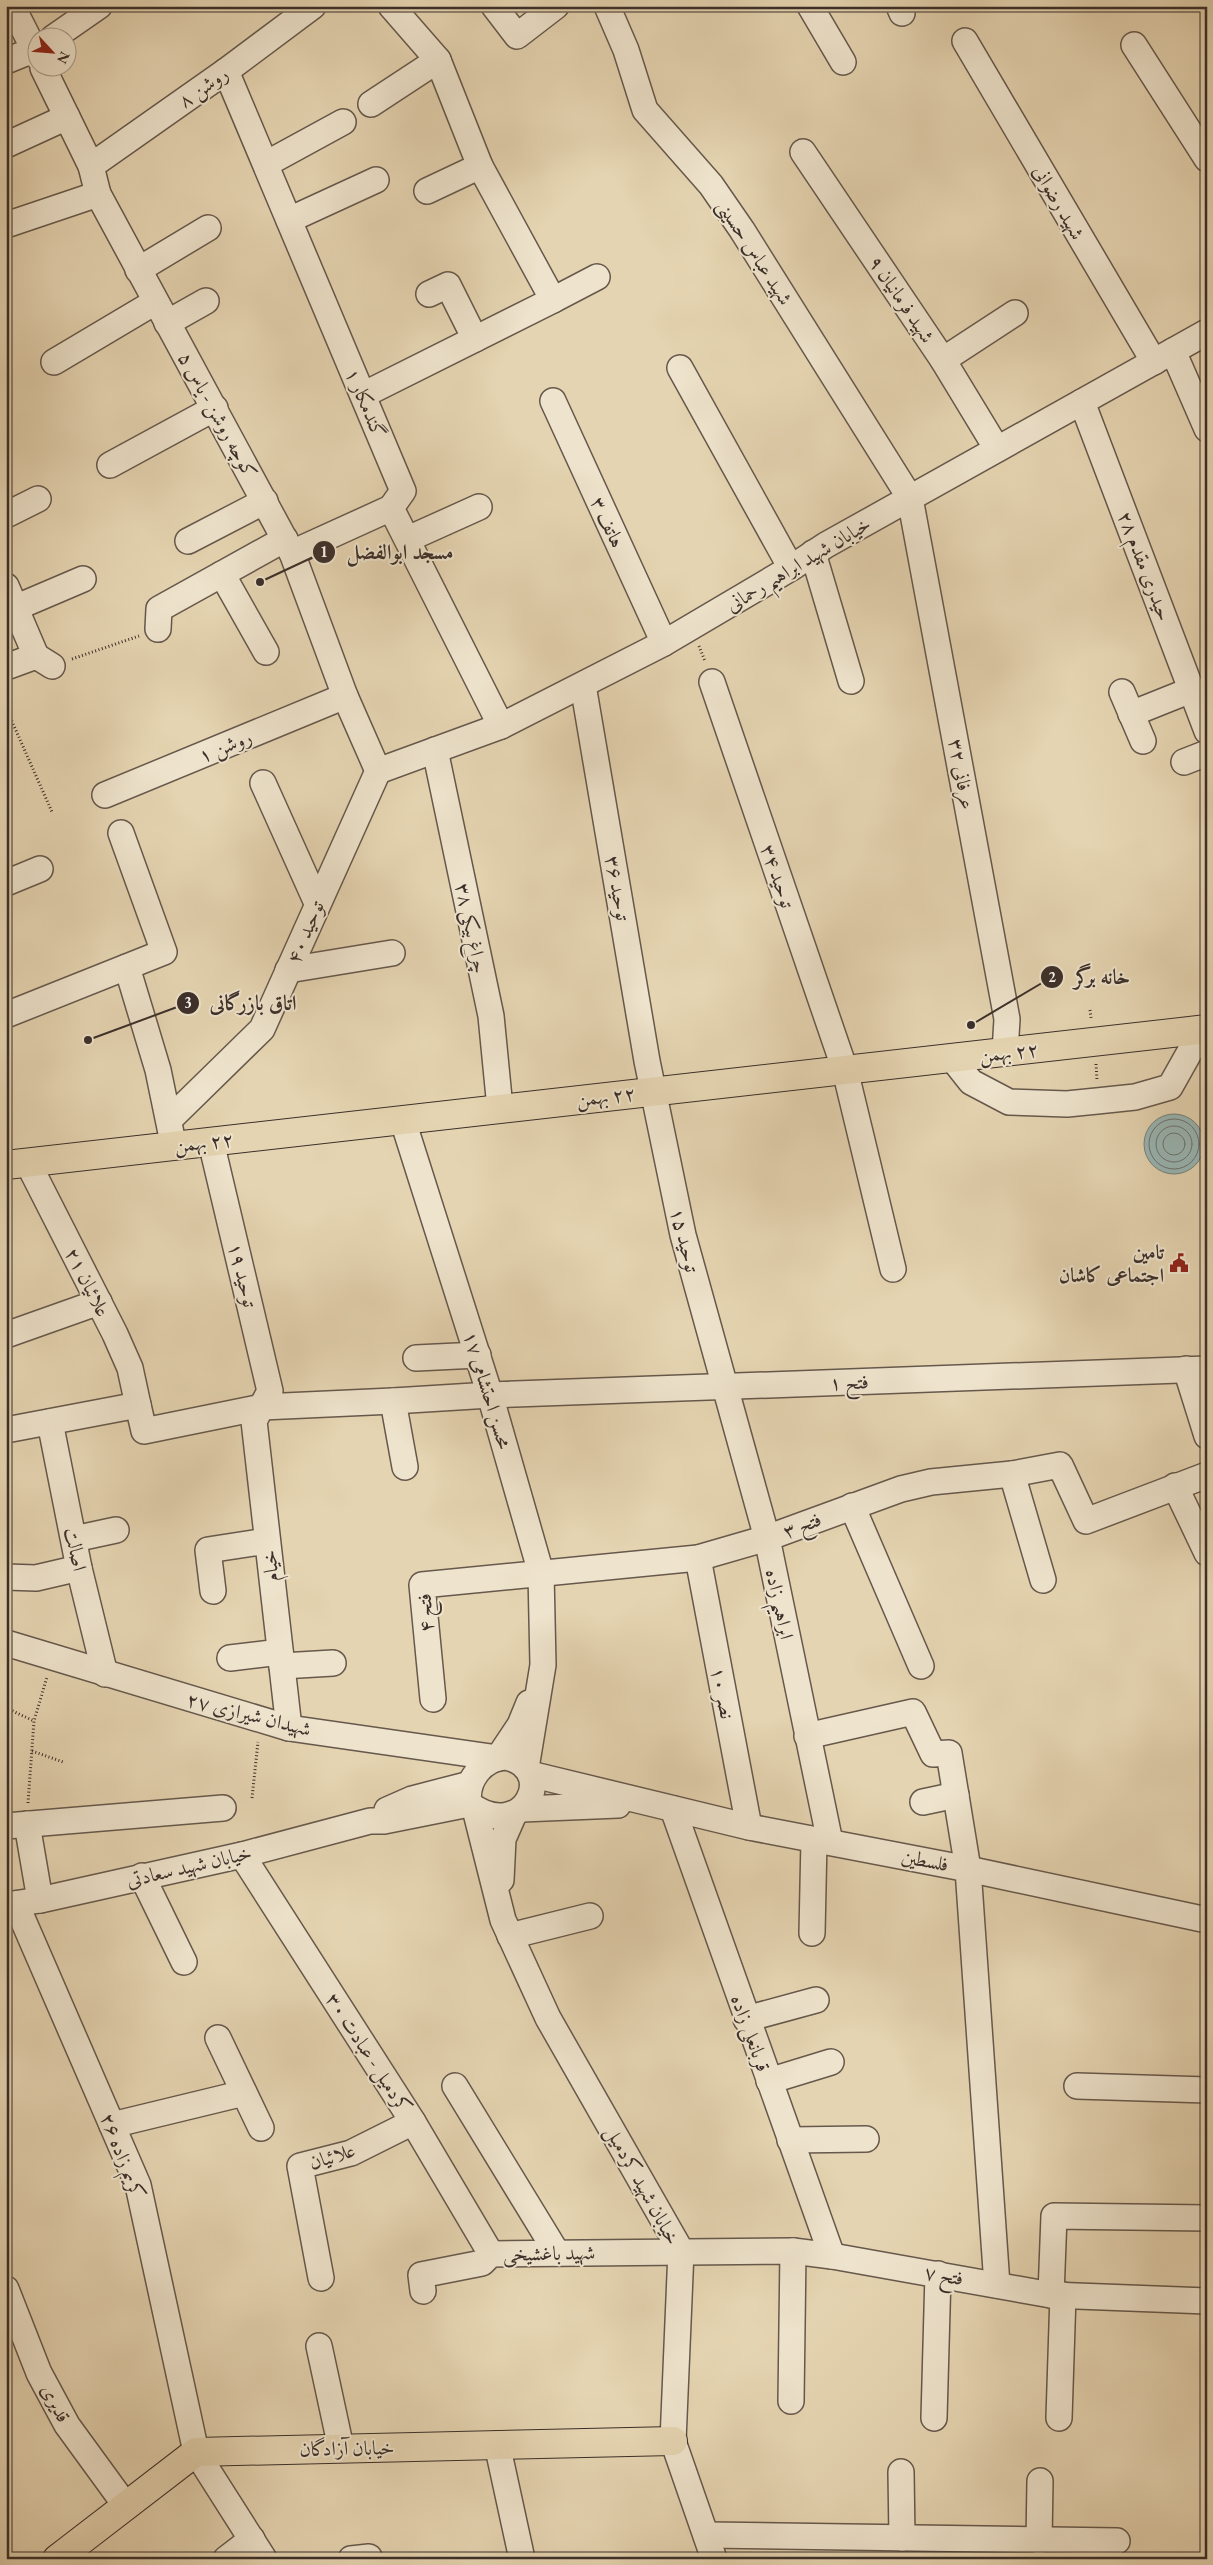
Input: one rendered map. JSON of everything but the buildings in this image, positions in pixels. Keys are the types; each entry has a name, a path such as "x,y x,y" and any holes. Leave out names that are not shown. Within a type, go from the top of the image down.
{"main road":[{"name":"٢٢ بهمن","path":"17,1164 171,1133 211,1142 1204,1030"},
{"name":"خیابان آزادگان","path":"196,2452 673,2441"},
{"path":"57,2559 196,2452"}],"street":[{"name":"کوچه روشن - یاس ۵","path":"12,6 28,31"},
{"path":"71,28 99,6"},
{"name":"روشن ۸","path":"91,166 226,71 313,6"},
{"path":"391,6 438,60 480,166 553,300"},
{"path":"494,6 517,36 556,6"},
{"name":"شهید عباس حسینی","path":"607,6 626,50 645,110 711,185 737,223 910,498"},
{"path":"810,6 843,62"},
{"name":"شهید رضوانی","path":"965,41 1207,429"},
{"path":"1134,45 1207,159"},
{"path":"6,61 28,55"},
{"path":"371,104 438,60"},
{"name":"گندمکار ۱","path":"226,71 403,491 391,508"},
{"name":"کوچه روشن - یاس ۵","path":"52,78 91,166 98,194 288,546 345,696 378,771"},
{"path":"6,145 68,117"},
{"path":"266,164 343,122"},
{"name":"شهید فرمانیان ۹","path":"803,152 943,360 997,449"},
{"path":"427,191 480,166"},
{"path":"290,220 376,180"},
{"path":"6,225 98,194"},
{"path":"138,270 208,228"},
{"path":"363,395 597,276"},
{"path":"429,294 448,285 475,339"},
{"path":"54,362 161,312 206,301"},
{"path":"943,360 1014,313"},
{"name":"خیابان شهید ابراهیم رحمانی","path":"378,771 501,726 664,643 813,553 1207,332"},
{"path":"680,368 791,568"},
{"name":"هاتف ۳","path":"552,401 664,643"},
{"name":"حیدری مقدم ۲۸","path":"1082,402 1207,731"},
{"path":"110,465 214,408"},
{"name":"عرفانی ۳۲","path":"910,498 1007,1019 1005,1052"},
{"path":"6,515 38,499"},
{"path":"188,541 264,501"},
{"path":"158,619 222,574 288,546 391,508 501,726"},
{"path":"408,539 479,508"},
{"path":"813,553 851,680"},
{"path":"222,574 266,652"},
{"path":"6,667 44,661 11,597 82,579"},
{"name":"توحید ۳۴","path":"712,682 845,1070 893,1269"},
{"name":"توحید ۳۶","path":"583,685 653,1091"},
{"path":"1143,741 1126,703 1192,690"},
{"name":"روشن ۱","path":"105,795 345,696"},
{"name":"چراغ بیکی ۳۸","path":"435,750 491,1016 500,1108"},
{"name":"توحید ۴۰","path":"171,1133 262,1029 317,902 378,771"},
{"path":"263,783 317,902"},
{"path":"6,1015 164,952 121,834"},
{"path":"6,883 40,869"},
{"path":"288,970 392,952"},
{"path":"127,967 158,1070 171,1133"},
{"path":"952,1058 972,1082 1009,1102 1068,1104 1135,1097 1170,1087 1204,1030"},
{"name":"توحید ۱۵","path":"653,1091 683,1235 724,1387"},
{"name":"محسن احتشامی ۱۷","path":"403,1121 490,1394 541,1573 543,1665 528,1771"},
{"name":"توحید ۱۹","path":"211,1142 270,1391 262,1407"},
{"name":"علائیان ۲۱","path":"17,1164 99,1302 130,1368 144,1431 262,1407"},
{"path":"6,1335 99,1302"},
{"path":"416,1358 478,1355"},
{"path":"1196,1369 1207,1436"},
{"name":"فتح ۱","path":"262,1407 393,1402 490,1394 1196,1369"},
{"name":"ابراهیم زاده","path":"724,1387 767,1538 808,1736 822,1841 812,1933"},
{"path":"393,1402 405,1467"},
{"path":"6,1430 138,1405"},
{"name":"خیام","path":"262,1407 254,1421 289,1728"},
{"name":"اصالت","path":"50,1422 79,1568 105,1674"},
{"name":"فتح ۳","path":"541,1573 698,1558 767,1538 901,1489 931,1482 1012,1474 1060,1465 1086,1521 1175,1486"},
{"path":"1012,1474 1043,1580"},
{"path":"1207,1474 1175,1486 1207,1553"},
{"path":"852,1506 921,1666"},
{"path":"74,1539 116,1530"},
{"path":"213,1591 208,1550 267,1541"},
{"name":"نصر ۱۰","path":"698,1558 749,1827"},
{"path":"6,1577 36,1578 79,1568"},
{"name":"فتح ۴","path":"433,1699 422,1584 541,1573"},
{"name":"شهیدان شیرازی ۲۷","path":"6,1643 260,1721 289,1728 498,1758"},
{"path":"230,1658 333,1663"},
{"name":"محسن احتشامی ۱۷","path":"498,1758 524,1716 543,1665"},
{"path":"808,1736 913,1712 933,1754 949,1753 968,1869 997,2285"},
{"path":"507,1928 471,1799 482,1767 498,1758 514,1759 528,1771 643,1803"},
{"path":"507,1928 501,1857 503,1839 518,1812 532,1793 528,1771"},
{"path":"923,1802 956,1794"},
{"name":"خیابان شهید سعادتی","path":"21,1903 242,1855 370,1822 412,1798 471,1799"},
{"path":"471,1799 492,1816 518,1812 643,1803"},
{"name":"فلسطین","path":"643,1803 749,1827 968,1869 1207,1920"},
{"path":"17,1825 223,1808"},
{"name":"قربانعلی زاده","path":"673,1809 746,2019 832,2256"},
{"name":"کریم زاده ۲۶","path":"17,1825 21,1903 138,2185 196,2452"},
{"name":"کردمیل - عبادت ۳۰","path":"242,1855 413,2122 491,2254"},
{"path":"142,1876 184,1962"},
{"path":"507,1928 590,1916"},
{"name":"خیابان شهید کردمیل","path":"507,1928 548,2018 681,2251 673,2441 714,2559"},
{"path":"746,2019 816,2000"},
{"path":"218,2038 261,2128"},
{"path":"769,2081 832,2062"},
{"path":"456,2086 557,2253"},
{"path":"1077,2086 1207,2090"},
{"path":"112,2125 244,2093"},
{"name":"علائیان","path":"321,2278 300,2166 351,2153 413,2122"},
{"path":"790,2140 866,2139"},
{"path":"1059,2418 1054,2216 1207,2218"},
{"name":"فتح ۷","path":"681,2251 793,2251 1057,2295 1207,2301"},
{"name":"شهید باغشیخی","path":"422,2283 482,2263 491,2254 681,2251"},
{"path":"791,2401 793,2251"},
{"path":"934,2418 938,2274"},
{"name":"قدیری","path":"6,2289 39,2373 67,2426 126,2506"},
{"path":"319,2346 341,2448"},
{"path":"497,2444 522,2559"},
{"path":"196,2452 258,2549 226,2559"},
{"path":"901,2472 902,2538"},
{"path":"1039,2541 1040,2481"},
{"path":"707,2536 1117,2541"},
{"path":"351,2559 369,2557 369,2559"}],"path":[{"path":"44,661 158,619"},
{"path":"692,627 712,682"},
{"path":"6,708 52,812"},
{"path":"17,1825 32,1751 34,1721 53,1657"},
{"path":"6,1708 34,1721"},
{"path":"252,1798 260,1721"},
{"path":"32,1751 63,1762"}],"water":[{"path":"1174,1114 1191,1119 1199,1127 1204,1144 1199,1161 1191,1169 1174,1174 1157,1169 1149,1161 1144,1144 1149,1127 1157,1119"}],"place":[{"name":"مسجد ابوالفضل","path":"260,582"},
{"name":"خانه برگر","path":"971,1025"},
{"name":"اتاق بازرگانی","path":"88,1040"},
{"name":"تامین اجتماعی کاشان","path":"1179,1263"}]}
